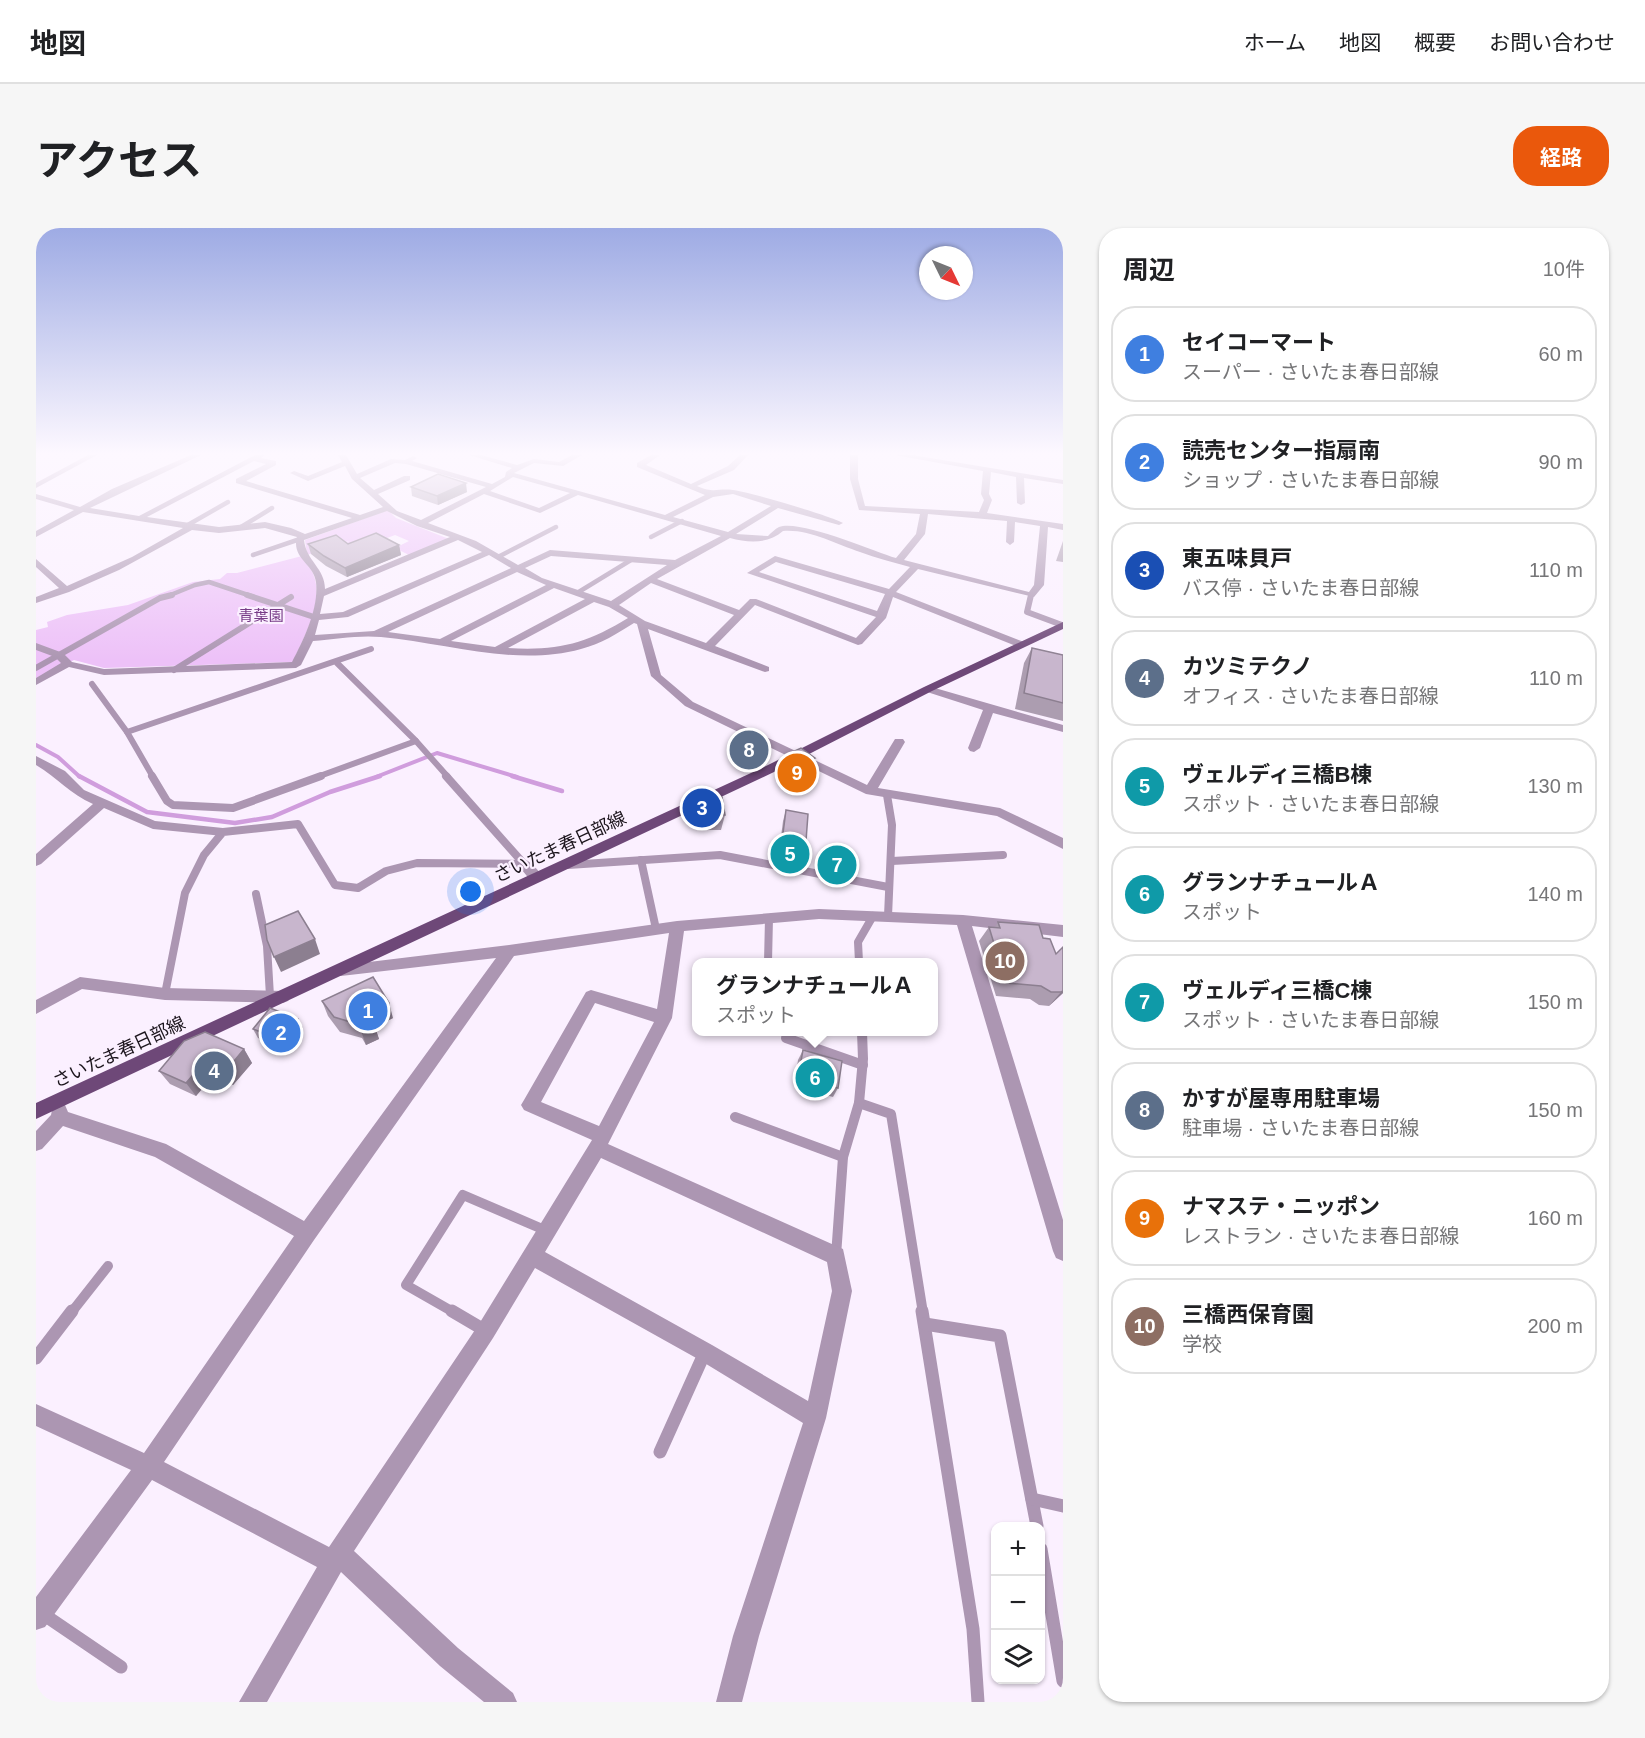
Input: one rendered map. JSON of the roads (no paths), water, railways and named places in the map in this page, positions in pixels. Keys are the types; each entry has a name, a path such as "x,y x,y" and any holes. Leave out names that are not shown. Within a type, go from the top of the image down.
{"main road":[{"name":"さいたま春日部線","path":"36,1111 59,1109 276,996 340,970 798,755 928,689 1063,625"}],"street":[{"path":"36,534 54,524"},
{"path":"177,524 219,530 265,525 288,530 302,538 343,524"},
{"path":"420,524 458,537 554,585 612,605 639,620 765,669"},
{"path":"691,524 743,539 770,538 782,529 793,528 822,535 898,561 1031,595 1039,585 1044,525"},
{"path":"612,605 676,563 747,524"},
{"path":"822,535 838,524"},
{"path":"898,561 916,543 925,524"},
{"path":"1010,542 1011,524"},
{"path":"1036,524 1063,527"},
{"path":"36,600 87,582 152,551 188,526"},
{"path":"319,594 458,537"},
{"path":"36,646 59,655 68,664 104,672 297,665 309,638 319,594 319,577 300,554 302,538"},
{"path":"376,634 550,553 676,563"},
{"path":"314,617 345,615 494,555"},
{"path":"881,615 752,573 775,559 891,593 1020,644"},
{"path":"36,562 66,590"},
{"path":"708,647 753,601 858,642 881,615 881,609 891,593 916,565"},
{"path":"651,580 738,614"},
{"path":"442,642 554,585"},
{"path":"498,650 592,599"},
{"path":"309,638 376,634 507,653 543,652 576,648 639,620"},
{"path":"639,620 656,676 689,704 870,791 1000,812 1063,844"},
{"path":"36,682 68,664"},
{"path":"928,689 988,709 1063,729"},
{"path":"974,748 988,709"},
{"path":"870,791 898,742"},
{"path":"36,760 61,774 80,793 153,825 223,832"},
{"path":"36,861 102,803"},
{"path":"524,864 536,878"},
{"path":"340,970 509,951 677,926 819,914 963,920 1063,930"},
{"path":"963,920 1063,1251"},
{"path":"252,1702 336,1558 486,1331 533,1256 599,1142 664,1018 677,926"},
{"path":"38,1615 148,1466 307,1233 509,951"},
{"path":"36,1008 80,983 165,994 276,996"},
{"path":"664,1018 591,996 530,1106 599,1142 836,1256 842,1291 815,1418 746,1636 729,1702"},
{"path":"36,1143 59,1109 160,1150 307,1233"},
{"path":"533,1256 705,1352 815,1418"},
{"path":"36,1415 148,1466 336,1558 504,1702"}],"lane":[{"path":"188,526 192,524"},
{"path":"241,527 246,524"},
{"path":"651,537 676,524"},
{"path":"494,555 556,528"},
{"path":"253,555 302,538"},
{"path":"577,593 631,560"},
{"path":"36,668 160,598 171,596 194,583 209,582 314,617"},
{"path":"1031,595 1027,612 1063,625"},
{"path":"174,670 291,597"},
{"path":"127,732 371,650"},
{"path":"337,663 416,741 524,864"},
{"path":"92,684 127,732 167,801 173,805 233,808 416,741"},
{"path":"859,958 858,942 880,916 888,887 892,861 892,825 887,795"},
{"path":"165,994 185,893 204,855 223,832 298,824 335,885 358,888 386,871 417,863 524,864"},
{"path":"563,865 720,855 888,887"},
{"path":"892,861 1003,855"},
{"path":"640,860 656,929"},
{"path":"256,894 276,996"},
{"path":"768,958 769,918"},
{"path":"836,1256 843,1157 859,1102 863,1065 862,1036"},
{"path":"786,1038 863,1065"},
{"path":"859,1102 891,1114 973,1629 978,1702"},
{"path":"735,1117 843,1157"},
{"path":"486,1331 406,1285 463,1195 547,1231"},
{"path":"36,1358 108,1266"},
{"path":"926,1324 1000,1336 1036,1522"},
{"path":"660,1452 705,1352"},
{"path":"1032,1499 1063,1506"},
{"path":"1045,1573 1063,1681"},
{"path":"38,1615 121,1667"}],"waterway":[{"path":"36,745 58,757 80,777"},
{"path":"376,777 437,753 517,777"},
{"path":"79,776 147,812 235,823 272,817 330,792 380,776"},
{"path":"512,776 562,791"}],"place":[{"name":"かすが屋専用駐車場","path":"749,750"},
{"name":"ナマステ・ニッポン","path":"797,773"},
{"name":"東五味貝戸","path":"702,808"},
{"name":"ヴェルディ三橋B棟","path":"790,854"},
{"name":"ヴェルディ三橋C棟","path":"837,865"},
{"name":"三橋西保育園","path":"1005,961"},
{"name":"セイコーマート","path":"368,1011"},
{"name":"読売センター指扇南","path":"281,1033"},
{"name":"カツミテクノ","path":"214,1071"},
{"name":"グランナチュールＡ","path":"815,1078"}],"park label":[{"name":"青葉園","path":"261,615"}]}
